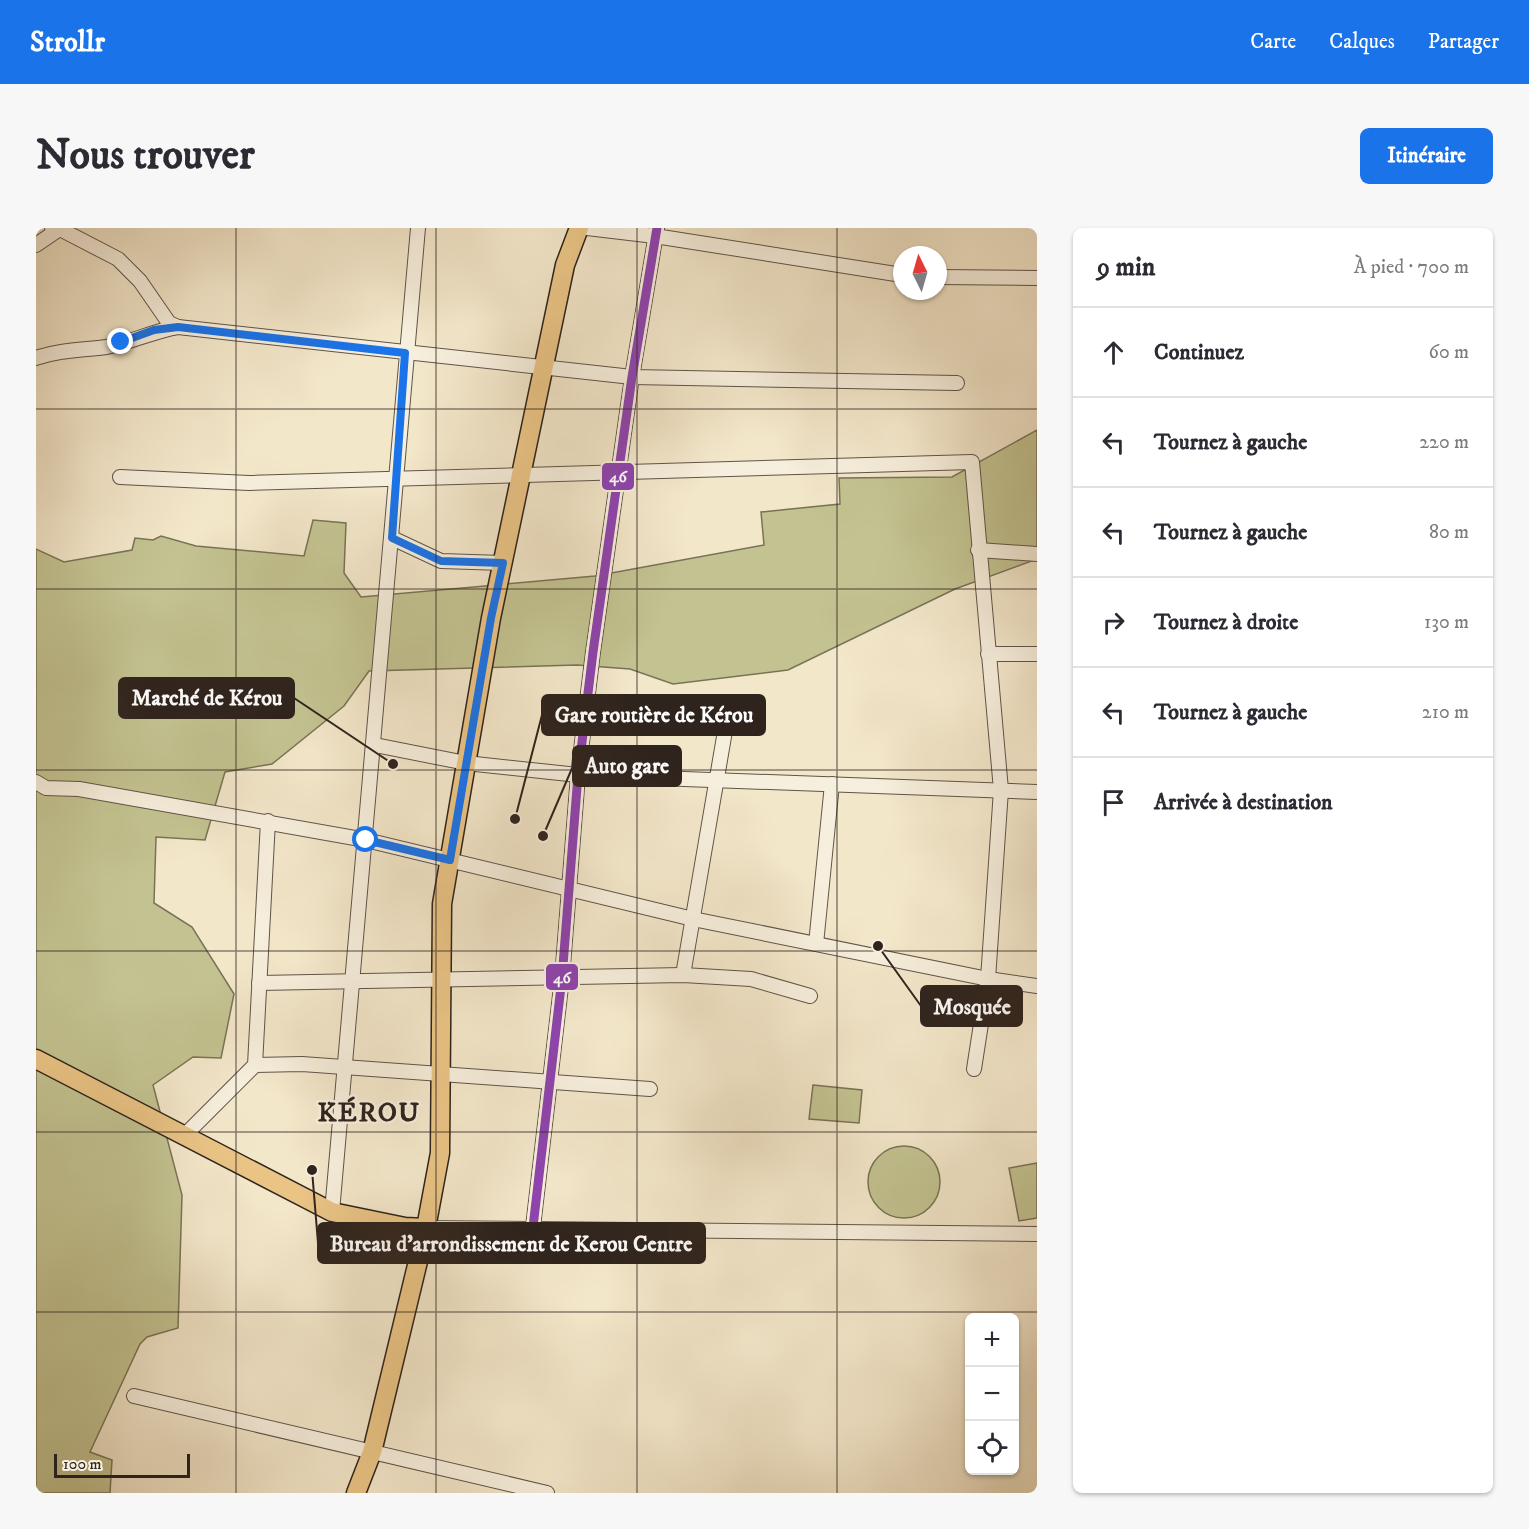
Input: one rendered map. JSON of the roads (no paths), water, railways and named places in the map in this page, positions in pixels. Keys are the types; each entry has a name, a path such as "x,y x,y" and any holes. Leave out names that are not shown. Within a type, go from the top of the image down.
{"main road":[{"path":"356,1493 372,1452 426,1228 440,1154 442,904 503,563 542,367 565,265 579,228"},
{"path":"36,1059 332,1212 397,1226 426,1228"}],"street":[{"path":"52,228 60,228 118,260 140,280 169,323 178,327"},
{"path":"36,244 60,228"},
{"path":"332,1212 375,745 398,478 405,353 418,228"},
{"path":"586,228 656,232 893,273"},
{"path":"534,1227 562,978 578,775 618,473 656,232"},
{"path":"947,277 1037,278"},
{"path":"36,358 73,349 108,346 154,330 178,327 632,377 957,383"},
{"path":"120,477 249,483 972,462 1001,790 988,979 974,1069"},
{"path":"392,538 441,561 503,563"},
{"path":"978,550 1037,554"},
{"path":"988,654 1037,654"},
{"path":"684,975 730,702"},
{"path":"375,745 466,763 578,775 1037,792"},
{"path":"36,782 46,788 79,789 366,840 693,919 988,979 1037,986"},
{"path":"816,944 832,784"},
{"path":"183,1136 255,1065 268,821"},
{"path":"259,984 684,975 751,979 810,996"},
{"path":"255,1065 346,1067 650,1089"},
{"path":"426,1228 534,1227 1037,1234"},
{"path":"134,1396 547,1493"}],"place":[{"name":"Marché de Kérou","path":"393,764"},
{"name":"Gare routière de Kérou","path":"515,819"},
{"name":"Auto gare","path":"543,836"},
{"name":"Mosquée","path":"878,946"},
{"name":"Bureau d'arrondissement de Kerou Centre","path":"312,1170"}],"district":[{"name":"KÉROU","path":"369,1113"}]}
